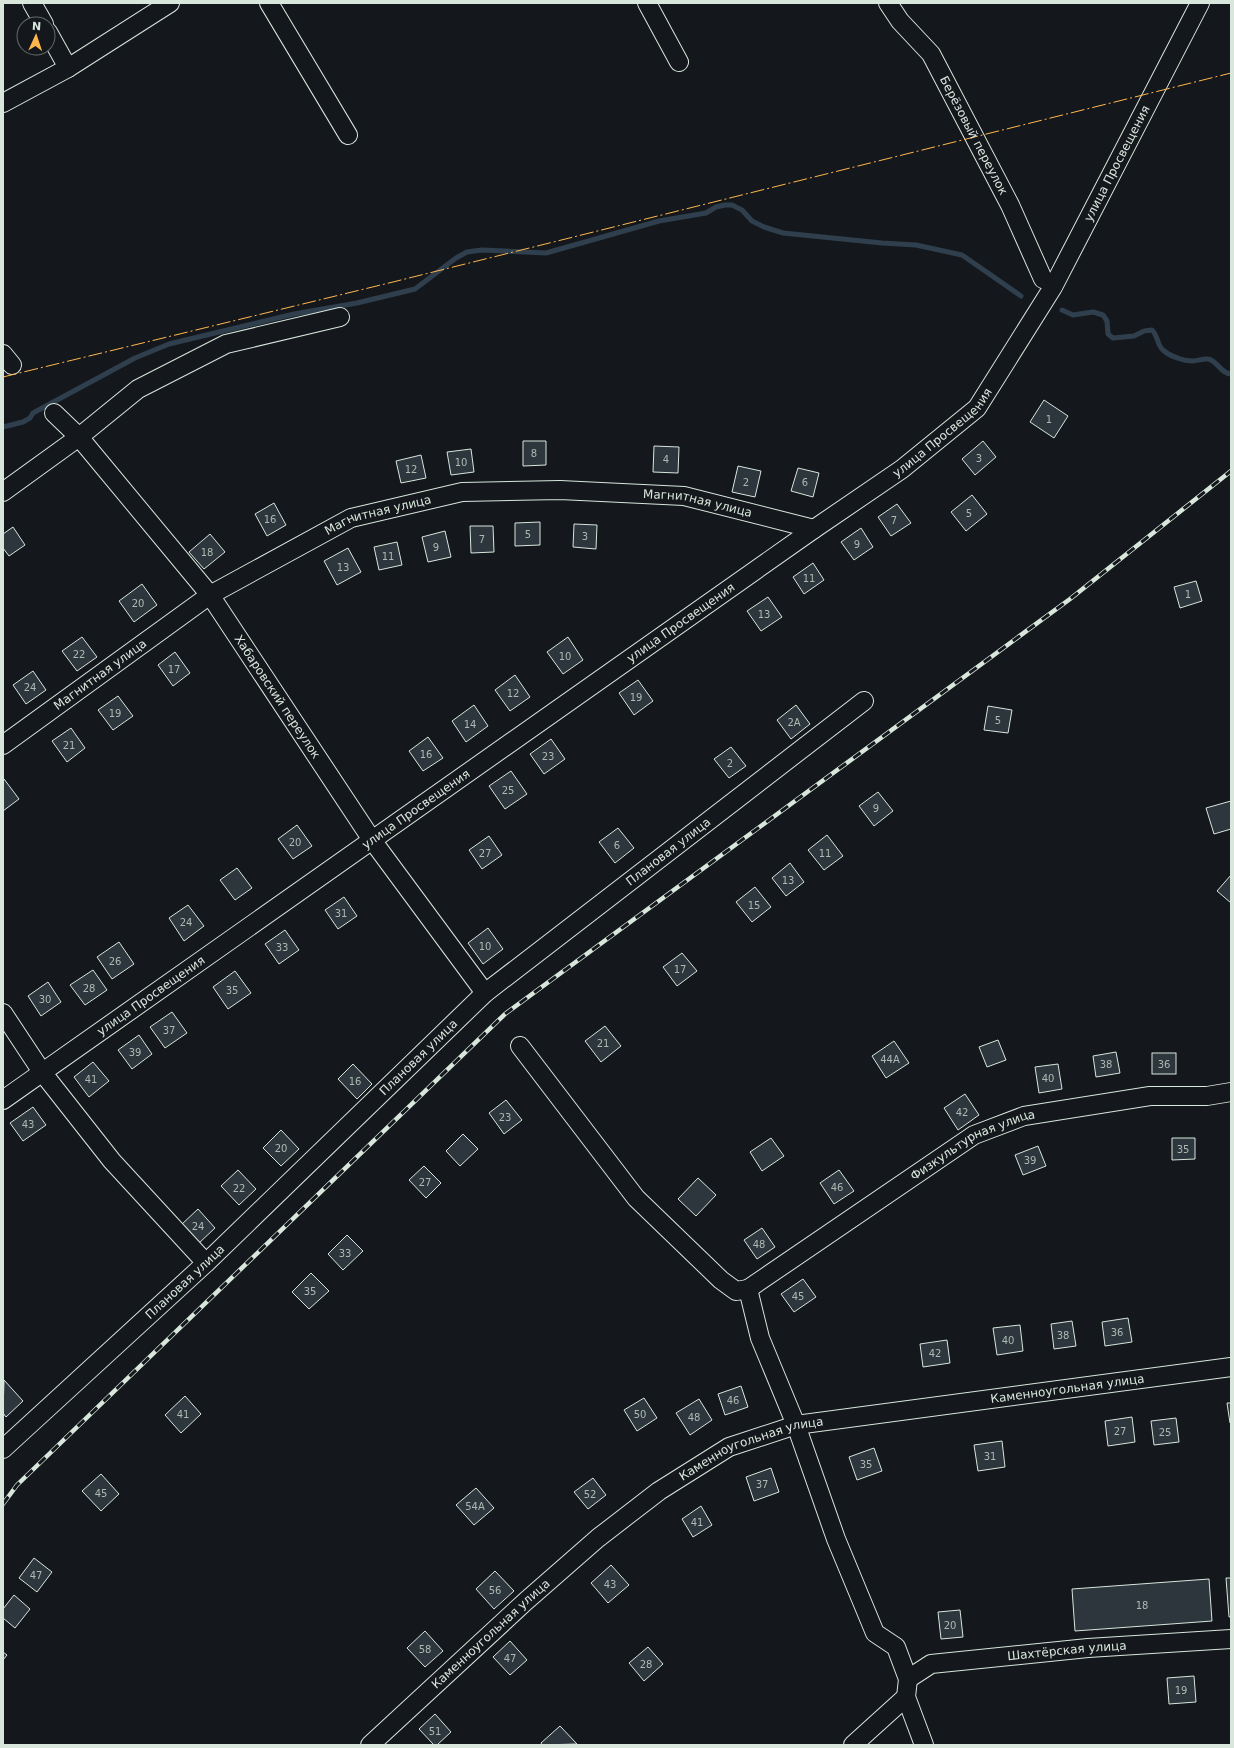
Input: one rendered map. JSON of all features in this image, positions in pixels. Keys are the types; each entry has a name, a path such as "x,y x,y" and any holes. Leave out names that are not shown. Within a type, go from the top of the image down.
{"street":[{"path":"32,3 39,16"},
{"path":"3,103 68,68 170,3"},
{"path":"269,3 348,135"},
{"path":"647,3 679,62"},
{"name":"Берёзовый переулок","path":"888,3 900,20 931,54 1010,205 1043,279"},
{"name":"улица Просвещения","path":"3,1100 814,529 902,469 977,408 1053,287 1200,3"},
{"path":"56,46 68,68"},
{"path":"3,492 79,437 138,389 226,344 340,317"},
{"name":"Хабаровский переулок","path":"54,413 79,437 210,595 372,840 485,993"},
{"name":"Магнитная улица","path":"3,745 210,595 351,518 462,492 560,490 684,496 814,529"},
{"name":"Плановая улица","path":"3,1449 206,1263 485,993 864,700"},
{"path":"3,1013 42,1072 112,1161 206,1263"},
{"path":"520,1046 636,1198 720,1280 736,1290 748,1289 760,1338 796,1425 836,1539 874,1633 896,1647 908,1679 906,1697 924,1745"},
{"name":"Физкультурная улица","path":"748,1289 974,1134 1024,1116 1150,1096 1206,1096 1231,1092"},
{"name":"Каменноугольная улица","path":"370,1745 581,1552 659,1491 729,1447 796,1425 1231,1367"},
{"name":"Шахтёрская улица","path":"908,1679 931,1664 1088,1648 1231,1639"},
{"path":"853,1745 906,1697"}],"building":[{"path":"1044,400 1068,416 1054,438 1030,422"},
{"path":"523,441 546,441 546,465 523,466"},
{"path":"983,441 996,457 975,475 962,459"},
{"path":"654,446 679,447 678,473 653,472"},
{"path":"471,449 474,472 451,475 447,452"},
{"path":"421,455 426,478 401,483 396,461"},
{"path":"738,466 761,471 755,497 732,492"},
{"path":"798,468 819,473 813,497 791,491"},
{"path":"972,495 987,514 966,531 951,512"},
{"path":"274,503 286,525 267,536 255,514"},
{"path":"897,504 911,523 891,536 878,517"},
{"path":"540,522 540,545 515,546 515,523"},
{"path":"574,524 597,525 596,549 573,547"},
{"path":"470,526 493,526 494,552 471,553"},
{"path":"13,527 25,545 9,556 3,548 3,534"},
{"path":"861,528 873,547 854,560 841,542"},
{"path":"445,531 451,557 428,562 422,537"},
{"path":"210,534 225,552 204,569 189,552"},
{"path":"397,542 402,565 379,570 374,547"},
{"path":"348,548 361,572 337,585 324,561"},
{"path":"813,563 824,580 804,594 793,577"},
{"path":"1196,581 1202,601 1180,608 1174,587"},
{"path":"142,584 157,605 134,622 119,601"},
{"path":"768,597 782,617 761,631 747,611"},
{"path":"82,637 97,657 77,671 62,651"},
{"path":"568,637 583,660 563,674 547,652"},
{"path":"175,652 190,673 173,686 158,665"},
{"path":"33,671 46,690 26,704 13,685"},
{"path":"515,675 530,697 510,711 495,690"},
{"path":"638,680 653,701 634,715 619,693"},
{"path":"118,696 133,716 113,730 98,710"},
{"path":"474,705 488,726 466,742 452,721"},
{"path":"796,705 810,724 791,739 777,720"},
{"path":"988,706 1012,710 1008,733 984,730"},
{"path":"71,728 85,748 67,762 52,741"},
{"path":"428,737 443,758 423,771 409,751"},
{"path":"551,739 565,759 544,774 530,754"},
{"path":"731,747 746,766 729,778 714,759"},
{"path":"511,771 527,794 505,809 489,786"},
{"path":"4,779 19,799 3,811 3,780"},
{"path":"878,792 893,811 874,826 859,806"},
{"path":"1231,801 1231,829 1214,834 1206,808"},
{"path":"297,825 312,846 293,859 278,839"},
{"path":"618,828 634,848 615,863 599,842"},
{"path":"827,835 843,856 824,870 808,850"},
{"path":"489,836 502,855 482,869 469,850"},
{"path":"790,863 804,882 786,896 772,878"},
{"path":"237,868 252,888 235,900 220,880"},
{"path":"1231,875 1231,903 1217,891"},
{"path":"755,887 771,907 752,922 736,902"},
{"path":"344,897 357,916 338,929 325,910"},
{"path":"188,905 204,926 184,941 169,918"},
{"path":"488,928 503,949 483,964 468,943"},
{"path":"285,930 299,950 279,964 265,944"},
{"path":"119,942 134,964 112,979 97,957"},
{"path":"682,953 697,971 677,986 663,967"},
{"path":"93,970 107,990 85,1005 70,985"},
{"path":"235,971 251,993 228,1009 213,987"},
{"path":"48,982 61,1002 41,1016 28,996"},
{"path":"172,1012 187,1033 165,1048 150,1027"},
{"path":"605,1026 621,1046 601,1062 585,1041"},
{"path":"139,1035 152,1054 132,1069 118,1050"},
{"path":"998,1040 1006,1060 987,1067 979,1047"},
{"path":"894,1041 909,1063 886,1078 872,1056"},
{"path":"1116,1052 1120,1073 1096,1077 1093,1056"},
{"path":"1152,1053 1176,1053 1176,1074 1152,1074"},
{"path":"93,1062 109,1081 89,1097 74,1077"},
{"path":"353,1064 372,1084 357,1099 338,1079"},
{"path":"1058,1064 1062,1089 1039,1093 1035,1067"},
{"path":"965,1094 979,1115 958,1130 944,1108"},
{"path":"506,1100 522,1120 504,1134 489,1113"},
{"path":"33,1107 46,1125 23,1141 10,1123"},
{"path":"281,1130 299,1149 281,1166 263,1148"},
{"path":"463,1134 478,1149 460,1166 446,1151"},
{"path":"771,1138 784,1156 762,1171 750,1152"},
{"path":"1172,1138 1195,1138 1195,1159 1172,1160"},
{"path":"1038,1146 1046,1166 1023,1175 1015,1155"},
{"path":"424,1166 441,1183 426,1198 409,1180"},
{"path":"238,1170 256,1189 239,1205 221,1186"},
{"path":"839,1170 854,1191 834,1204 820,1183"},
{"path":"698,1178 716,1195 696,1216 678,1199"},
{"path":"198,1209 215,1228 198,1244 181,1225"},
{"path":"762,1228 775,1247 757,1259 744,1240"},
{"path":"347,1235 363,1251 343,1270 328,1254"},
{"path":"311,1273 329,1291 309,1309 292,1292"},
{"path":"803,1279 816,1297 794,1312 781,1294"},
{"path":"1128,1318 1132,1342 1105,1346 1102,1322"},
{"path":"1072,1321 1076,1346 1054,1349 1051,1324"},
{"path":"1020,1325 1023,1351 997,1355 993,1328"},
{"path":"947,1340 950,1363 923,1367 920,1344"},
{"path":"4,1380 23,1401 6,1417 3,1413"},
{"path":"741,1386 748,1407 725,1415 718,1394"},
{"path":"185,1396 201,1414 181,1433 165,1415"},
{"path":"644,1398 657,1418 637,1431 624,1410"},
{"path":"699,1399 712,1420 690,1435 676,1413"},
{"path":"1227,1403 1231,1403 1231,1423 1230,1423"},
{"path":"1132,1417 1135,1442 1108,1446 1105,1421"},
{"path":"1176,1418 1179,1442 1154,1445 1151,1421"},
{"path":"1002,1441 1005,1467 978,1471 974,1445"},
{"path":"874,1448 882,1471 857,1480 849,1457"},
{"path":"771,1468 779,1492 754,1501 746,1477"},
{"path":"101,1474 119,1494 101,1511 82,1491"},
{"path":"593,1478 606,1495 588,1509 574,1492"},
{"path":"476,1488 494,1508 474,1525 456,1505"},
{"path":"701,1506 712,1525 693,1537 682,1519"},
{"path":"34,1558 52,1572 37,1592 19,1578"},
{"path":"611,1565 629,1585 608,1603 591,1583"},
{"path":"495,1571 514,1591 494,1609 476,1589"},
{"path":"1226,1578 1231,1578 1231,1617 1229,1617"},
{"path":"1209,1579 1212,1621 1075,1631 1072,1589"},
{"path":"14,1595 30,1609 15,1628 3,1618 3,1609"},
{"path":"960,1610 963,1637 941,1639 938,1612"},
{"path":"425,1631 443,1651 425,1667 407,1648"},
{"path":"510,1641 527,1660 510,1675 493,1657"},
{"path":"648,1647 663,1664 644,1681 629,1663"},
{"path":"3,1652 7,1655 3,1660"},
{"path":"1194,1676 1196,1702 1169,1704 1167,1678"},
{"path":"435,1714 451,1732 437,1745 434,1745 419,1729"},
{"path":"560,1726 577,1744 542,1745 541,1743"}],"waterway":[{"path":"3,427 23,422 30,418 33,413 135,358 169,344 294,314 357,303 415,289 456,258 467,252 482,250 546,253 659,221 706,213 716,207 725,205 732,205 742,210 752,221 764,227 783,233 916,245 962,255 1021,296"},
{"path":"1062,310 1073,315 1093,312 1103,315 1107,321 1108,334 1113,338 1134,336 1144,331 1152,330 1160,347 1168,354 1176,358 1189,361 1209,359 1222,370 1231,374"}],"railway":[{"path":"3,1504 17,1485 505,1014 1070,599 1231,471"}],"power":[{"path":"3,377 393,282 1231,73"}]}
